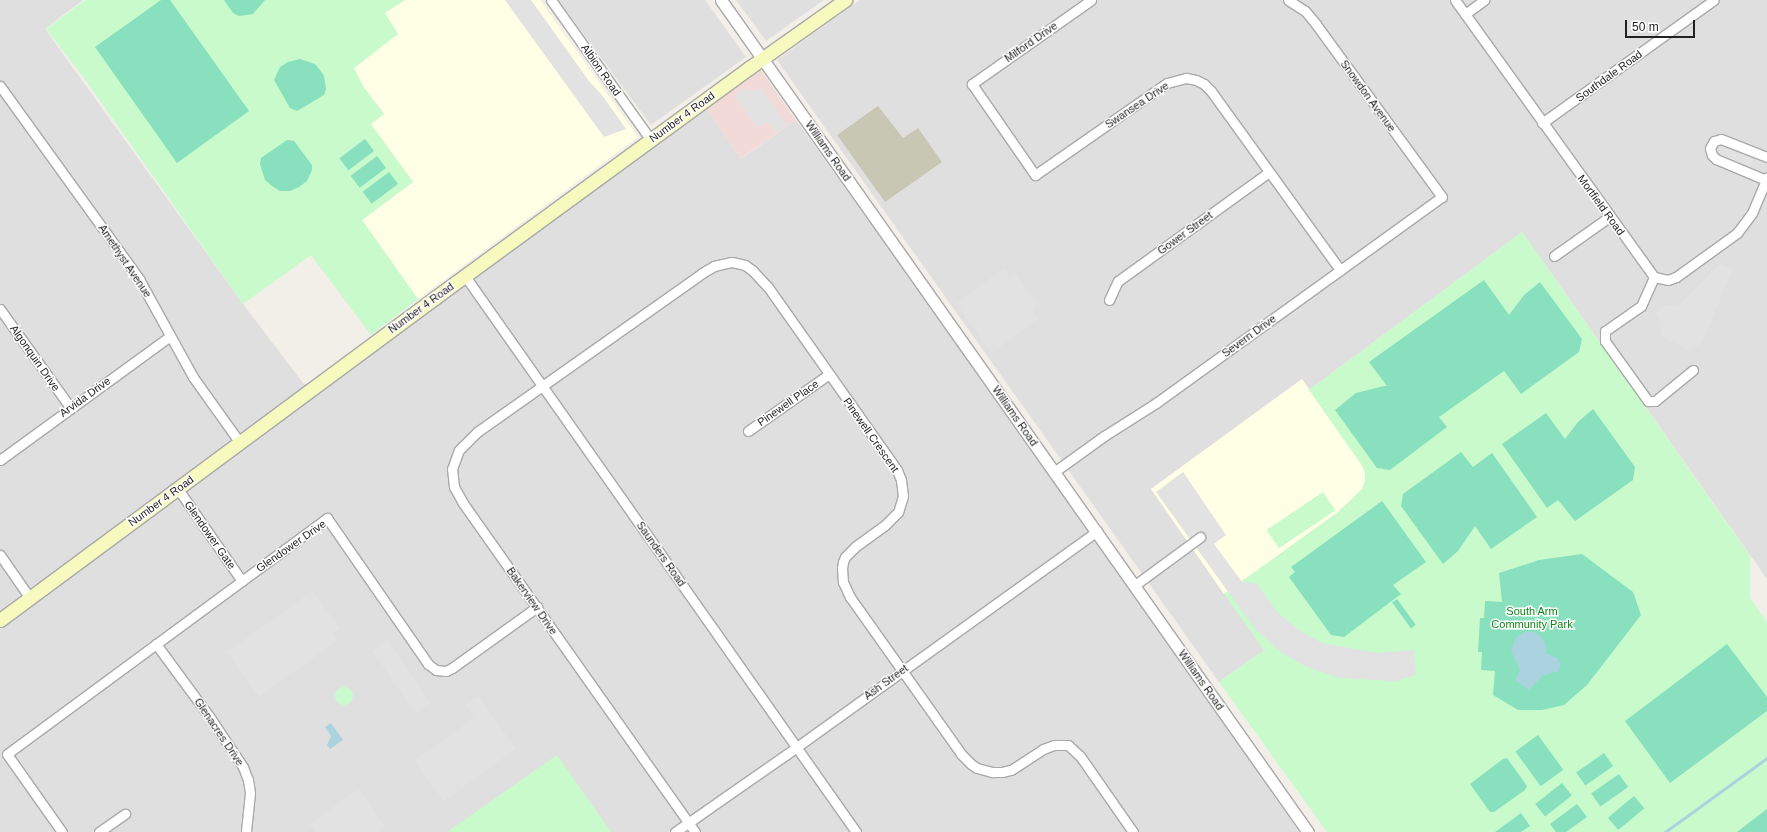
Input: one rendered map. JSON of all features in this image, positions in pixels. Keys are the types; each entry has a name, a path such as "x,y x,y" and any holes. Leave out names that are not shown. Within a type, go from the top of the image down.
{"main road":[{"name":"Number 4 Road","path":"0,620 762,58 845,0"}],"street":[{"name":"Albion Road","path":"550,0 651,140"},
{"name":"Williams Road","path":"721,0 1308,832"},
{"name":"Milford Drive","path":"972,84 1091,0"},
{"name":"Snowdon Avenue","path":"1288,0 1305,11 1316,24 1442,198"},
{"name":"Mortfield Road","path":"1455,0 1609,217 1654,277"},
{"path":"1465,14 1484,0"},
{"name":"Southdale Road","path":"1542,123 1714,0"},
{"name":"Swansea Drive","path":"972,84 1035,175 1167,83 1186,78 1204,84 1211,91 1340,270"},
{"name":"Amethyst Avenue","path":"0,86 136,275 193,377 240,443"},
{"path":"1693,370 1655,401 1648,401 1605,342 1605,332 1641,306 1654,277 1668,280 1676,277 1737,233 1752,213 1766,178 1716,159 1712,155 1710,148 1714,141 1721,139 1767,157"},
{"name":"Gower Street","path":"1109,300 1118,281 1269,172"},
{"name":"Severn Drive","path":"1054,472 1104,436 1156,403 1442,198"},
{"path":"1554,256 1609,217"},
{"name":"Pinewell Crescent","path":"542,385 702,273 714,266 732,262 745,265 759,276 897,470 901,480 903,496 898,512 885,525 849,552 845,557 842,568 846,590 961,754 976,768 992,772 1011,770 1043,749 1054,745 1068,745 1080,756 1133,832"},
{"name":"Saunders Road","path":"465,276 856,832"},
{"name":"Algonquin Drive","path":"0,309 4,321 70,407"},
{"name":"Arvida Drive","path":"0,460 70,407 170,336"},
{"name":"Pinewell Place","path":"748,431 829,374"},
{"name":"Bakerview Drive","path":"542,385 470,438 456,456 452,474 454,487 463,504 695,832"},
{"name":"Glendower Gate","path":"178,489 242,581"},
{"name":"Glendower Drive","path":"62,832 7,754 327,518 432,668 440,671 452,668 536,607"},
{"name":"Ash Street","path":"675,832 1097,532"},
{"path":"1135,585 1200,537"},
{"path":"0,555 30,598"},
{"name":"Glenacres Drive","path":"156,644 211,719 243,767 248,780 250,793 246,832"},
{"path":"99,832 125,814"}],"shaded area":[{"path":"0,0 83,0 45,29 243,304 303,383 312,388 0,618"},
{"path":"405,0 540,0 638,137 418,299 362,220 413,182 371,124 384,114 363,86 354,68 398,34 385,13"},
{"path":"505,0 531,0 589,81 602,95 626,129 604,137"},
{"path":"558,0 705,0 746,57 651,125"},
{"path":"736,0 824,0 766,41"},
{"path":"860,0 1767,0 1767,579 1522,232 1309,390 1302,380 1151,489 1264,650 1219,682 777,60"},
{"path":"758,66 796,120 741,158 703,104"},
{"path":"761,88 787,125 776,133 769,123 765,123 757,128 734,95 742,89 756,91"},
{"path":"704,105 741,159 796,120 1089,527 1299,832 0,832 0,623"},
{"path":"878,106 903,138 918,128 942,162 885,202 837,135"},
{"path":"1723,144 1754,157 1750,167 1719,154"},
{"path":"1720,264 1733,269 1701,345 1690,350 1660,336 1662,324 1656,312 1666,305 1678,306"},
{"path":"1004,269 1010,277 1015,273 1038,304 1032,309 1039,319 991,353 956,303"},
{"path":"1302,379 1361,464 1365,472 1365,481 1362,489 1338,512 1224,594 1151,489"},
{"path":"1183,472 1226,535 1214,544 1242,582 1257,584 1277,612 1299,630 1322,643 1377,653 1414,650 1416,675 1395,681 1339,678 1305,666 1282,653 1255,629 1156,492"},
{"path":"313,591 340,629 332,634 337,641 259,697 227,652"},
{"path":"388,640 430,703 415,714 372,651"},
{"path":"478,696 516,749 444,801 414,761 474,718 465,705"},
{"path":"359,789 385,826 377,832 315,832 309,824"}],"green space":[{"path":"85,0 405,0 385,13 398,34 354,68 363,86 384,114 371,124 413,182 362,220 418,299 371,335 311,255 243,304 84,78 46,29"},
{"path":"161,0 170,0 249,111 177,163 95,47"},
{"path":"224,0 265,0 253,14 239,16 233,13"},
{"path":"300,59 315,64 324,76 326,89 324,95 297,111 290,108 274,80 280,67 288,62"},
{"path":"365,139 374,151 348,170 339,158"},
{"path":"287,140 294,141 312,165 312,170 307,181 299,187 290,191 280,191 265,180 260,164 261,158"},
{"path":"377,156 386,168 360,188 351,176"},
{"path":"389,172 398,184 372,204 363,192"},
{"name":"South Arm Community Park","path":"1522,232 1750,556 1750,598 1767,622 1767,832 1327,832 1219,682 1264,650 1224,594 1338,512 1362,489 1365,481 1365,472 1361,464 1309,390"},
{"path":"1484,280 1509,315 1524,295 1540,282 1582,339 1579,352 1521,394 1504,371 1439,417 1447,427 1390,470 1377,468 1335,410 1356,393 1387,386 1369,362"},
{"path":"1593,409 1635,467 1633,480 1575,521 1558,500 1547,508 1502,444 1546,413 1565,439 1578,422"},
{"path":"1461,452 1473,467 1492,453 1537,517 1491,549 1475,526 1458,551 1443,564 1401,506 1403,494"},
{"path":"1323,492 1335,510 1279,548 1267,530"},
{"path":"1382,501 1426,562 1393,585 1401,594 1344,637 1331,635 1289,577 1295,572 1291,567"},
{"path":"1582,554 1633,592 1641,615 1587,685 1564,705 1542,710 1518,710 1493,695 1495,671 1481,670 1482,652 1478,652 1480,618 1484,618 1485,601 1502,602 1499,573 1539,560"},
{"path":"1397,599 1416,625 1411,628 1392,603"},
{"path":"1727,644 1767,697 1767,711 1670,783 1625,721"},
{"path":"340,687 348,687 353,692 351,703 348,705 340,705 335,700 335,692"},
{"path":"1538,735 1563,770 1541,786 1515,751"},
{"path":"1604,753 1613,766 1585,786 1576,773"},
{"path":"557,755 611,832 447,832"},
{"path":"1507,758 1527,786 1525,790 1494,812 1490,812 1470,784 1503,759"},
{"path":"1619,774 1628,787 1600,807 1591,794"},
{"path":"1562,783 1572,796 1545,817 1535,804"},
{"path":"1634,796 1644,808 1618,830 1608,818"},
{"path":"1577,804 1587,817 1566,832 1556,832 1550,824"},
{"path":"1767,809 1767,832 1737,832"},
{"path":"1521,813 1530,826 1521,832 1495,832"}],"water":[{"path":"1524,632 1534,632 1540,636 1545,642 1547,654 1557,658 1561,665 1558,671 1542,676 1529,690 1515,680 1520,670 1511,651 1516,638"},
{"path":"331,723 343,740 330,749 327,745 331,736 325,727"}],"waterway":[{"path":"1665,832 1767,758"}]}
